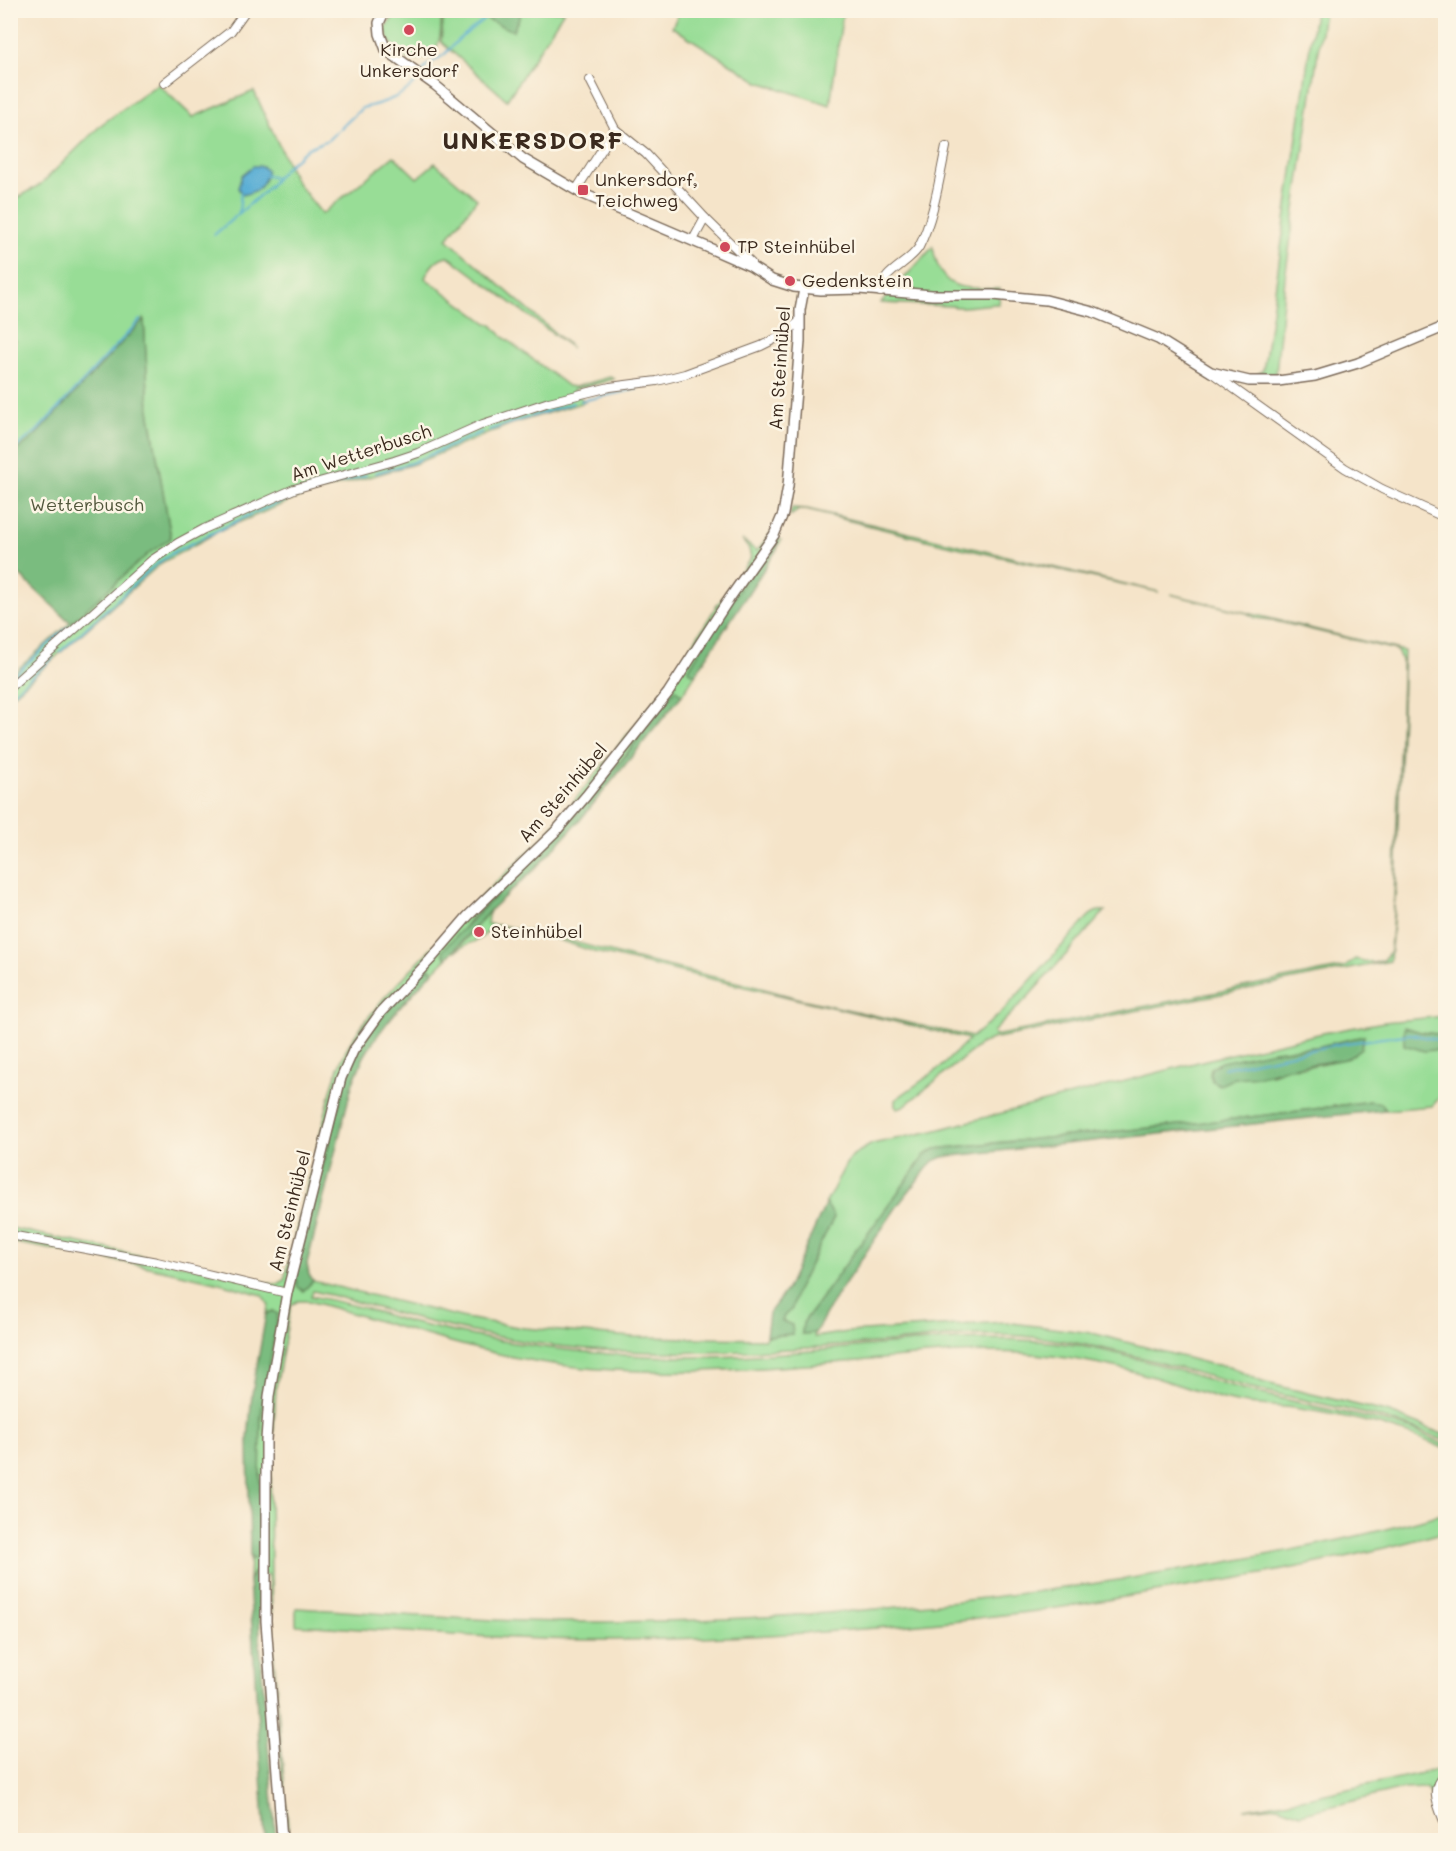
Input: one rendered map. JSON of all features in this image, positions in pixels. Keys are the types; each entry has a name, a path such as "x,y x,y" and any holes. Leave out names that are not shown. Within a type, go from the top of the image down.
{"street":[{"path":"164,83 231,31 246,10"},
{"path":"385,10 380,24 383,46 393,56 490,129 524,159 576,190 750,266 772,280 804,289 859,289 932,296 993,295 1035,299 1093,312 1158,339 1245,396 1345,468 1382,489 1446,519"},
{"path":"590,80 615,129 646,154 751,264 750,266"},
{"path":"576,190 615,129"},
{"path":"880,292 882,281 917,249 924,234 946,147"},
{"path":"693,240 705,218"},
{"name":"Am Steinhübel","path":"282,1840 266,1621 266,1451 269,1396 287,1293 341,1078 353,1051 366,1030 468,916 556,831 586,796 668,693 774,535 783,514 788,486 800,342 799,322 804,289"},
{"name":"Am Wetterbusch","path":"10,687 152,560 178,543 255,505 294,489 418,453 483,424 549,402 610,387 657,381 685,374 761,346 781,336 799,322"},
{"path":"1210,372 1249,381 1278,381 1318,375 1358,363 1446,326"},
{"path":"1245,396 1249,381"},
{"path":"10,1235 157,1263 287,1293"},
{"path":"1446,1774 1435,1789 1435,1798 1446,1826"}],"green space":[{"path":"399,10 439,11 441,15 440,37 436,49 428,56 407,59 389,41 385,28"},
{"path":"485,10 522,11 513,31 484,18"},
{"path":"444,11 564,11 507,100 441,42"},
{"path":"680,11 843,11 830,105 759,82 672,27"},
{"path":"1315,11 1324,11 1285,278 1276,374 1258,374 1263,370 1266,353"},
{"path":"158,84 193,117 254,91 295,180 322,214 394,156 417,178 435,163 477,199 447,239 572,348 448,256 440,258 425,278 491,324 501,335 568,386 575,387 610,377 614,379 573,390 585,402 511,424 414,464 302,496 223,529 161,563 11,697 10,676 149,553 171,538 149,410 144,320 34,437 10,455 10,352 16,341 10,338 11,202 41,184 102,124"},
{"path":"933,247 936,262 947,280 964,287 1000,289 999,304 963,307 881,303"},
{"name":"Wetterbusch","path":"144,319 149,410 171,538 149,553 71,623 13,569 11,571 11,455 34,437"},
{"path":"792,508 807,509 1159,592 943,544 806,510 799,510 790,516"},
{"path":"770,534 781,540 777,549 777,543 688,670 695,675 682,695 675,690 619,763 563,830 471,918 444,955 447,958 433,972 430,969 357,1053 345,1081 303,1239 303,1291 313,1281 465,1318 524,1328 633,1337 766,1339 766,1336 793,1334 782,1321 792,1308 796,1292 834,1217 826,1203 853,1155 872,1144 933,1131 1206,1060 1323,1033 1384,1022 1445,1016 1445,1035 1420,1032 1437,1050 1445,1049 1445,1094 1432,1106 1386,1110 1380,1103 1370,1101 1207,1122 935,1149 925,1155 803,1323 802,1334 815,1333 814,1337 848,1332 1004,1322 1092,1333 1210,1364 1229,1366 1262,1382 1390,1413 1445,1435 1445,1441 1376,1416 1256,1389 1124,1353 1058,1340 1024,1336 975,1335 747,1351 619,1351 497,1337 425,1321 313,1291 311,1296 453,1332 594,1353 702,1357 744,1356 955,1340 997,1339 1064,1343 1137,1359 1292,1401 1394,1424 1416,1431 1445,1445 1445,1449 1411,1435 1356,1419 1294,1408 1235,1402 1132,1371 1053,1356 1002,1352 961,1353 688,1371 586,1368 515,1358 309,1301 298,1301 291,1305 276,1387 270,1497 272,1634 268,1575 254,1572 249,1580 250,1556 252,1559 259,1558 261,1416 273,1311 266,1314 269,1305 262,1295 216,1282 140,1265 11,1242 11,1228 273,1284 284,1280 332,1087 348,1046 384,998 466,911 545,836 667,685 718,604 751,558 749,549 742,540 757,551","holes":["1364,1036 1354,1054 1348,1058 1305,1067 1288,1068 1272,1074 1235,1078 1255,1055 1316,1047"]},
{"path":"777,542 777,549 695,675 688,670 724,611 770,546"},
{"path":"1170,594 1404,651 1396,883 1390,961 992,1039 981,1044 904,1106 897,1108 895,1100 941,1067 969,1039 595,952 550,937 499,926 492,928 478,940 455,952 491,909 487,924 504,926 556,937 801,999 972,1037 1001,1013 1085,920 1097,911 1105,911 1028,997 993,1032 994,1036 1345,967 1355,959 1373,963 1384,960 1390,951 1394,902 1402,660 1396,650 1256,618 1247,613"},
{"path":"675,689 682,695 580,820 534,870 491,909 447,958 443,950 578,813 621,761"},
{"path":"430,968 433,972 396,1012 372,1044 352,1085 307,1264 313,1281 303,1291 297,1286 296,1272 345,1081 357,1053 374,1025 424,970"},
{"path":"1404,1027 1420,1032 1445,1035 1445,1049 1424,1051 1404,1045"},
{"path":"1364,1036 1361,1048 1348,1058 1288,1068 1260,1076 1235,1078 1220,1085 1212,1081 1210,1075 1211,1068 1221,1062 1273,1051 1316,1047"},
{"path":"1370,1101 1380,1103 1386,1110 943,1157 932,1162 898,1205 833,1301 815,1333 802,1334 803,1323 925,1155 935,1149 1207,1122"},
{"path":"826,1203 834,1217 796,1292 792,1309 782,1321 792,1325 793,1334 766,1336 769,1313 787,1289"},
{"path":"273,1311 278,1314 261,1416 259,1558 252,1559 250,1556 248,1439 252,1394 266,1314"},
{"path":"1445,1513 1445,1532 1296,1568 1072,1606 923,1624 710,1638 604,1640 488,1637 296,1625 296,1608 488,1620 604,1622 803,1615 935,1604 1066,1588 1211,1565 1329,1542"},
{"path":"254,1572 259,1574 260,1647 276,1840 265,1840 249,1580"},
{"path":"272,1640 289,1840 286,1840"},
{"path":"1445,1768 1433,1792 1444,1827 1439,1828 1433,1802 1426,1788 1403,1789 1300,1814 1279,1806 1244,1809 1307,1798"}],"water":[{"path":"253,166 262,166 267,171 266,176 260,188 243,195 238,188 242,175"}],"waterway":[{"path":"422,73 426,66 444,55 458,40 496,10"},
{"path":"362,108 393,98 407,90 419,78"},
{"path":"214,235 266,190 284,169 308,148 328,140 361,109"},
{"path":"266,175 276,178"},
{"path":"239,213 241,192 244,190"},
{"path":"10,452 37,431 140,320"},
{"path":"581,401 637,389"},
{"path":"489,430 573,403"},
{"path":"375,473 411,463 482,432"},
{"path":"60,652 155,565 174,552 251,514 297,495 366,475"},
{"path":"10,679 68,627"},
{"path":"10,695 53,658"},
{"path":"1224,1068 1340,1044 1411,1034 1446,1042"}],"place":[{"name":"Kirche Unkersdorf","path":"409,30"},
{"name":"Unkersdorf, Teichweg","path":"583,190"},
{"name":"TP Steinhübel","path":"725,247"},
{"name":"Gedenkstein","path":"790,281"},
{"name":"Steinhübel","path":"479,932"}],"district":[{"name":"UNKERSDORF","path":"533,141"}]}
